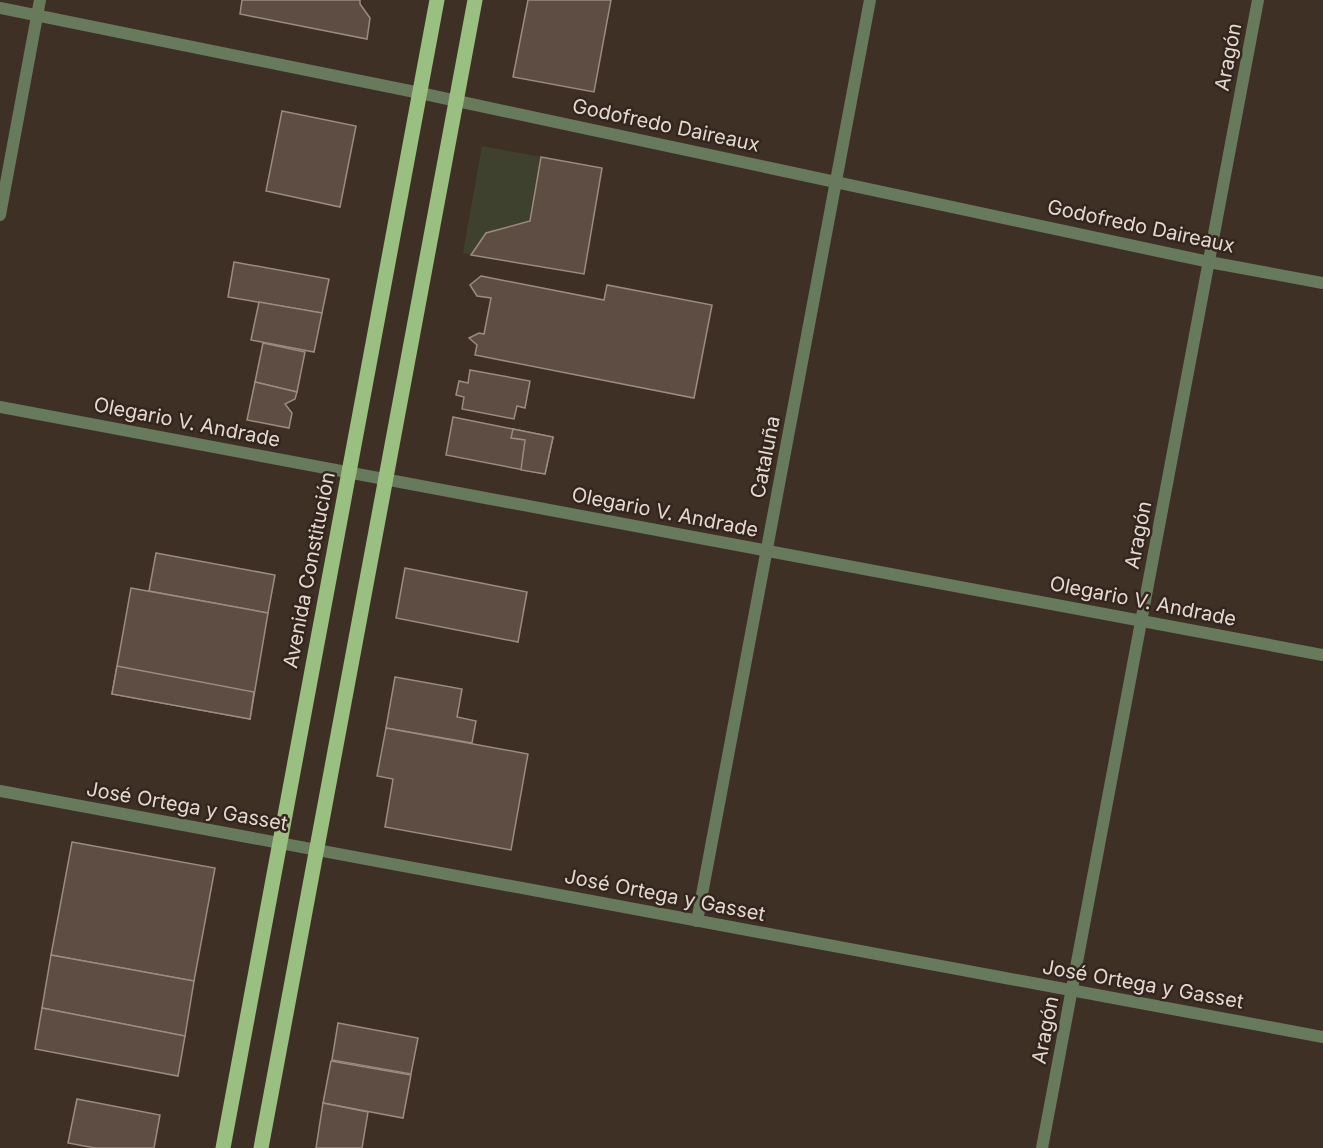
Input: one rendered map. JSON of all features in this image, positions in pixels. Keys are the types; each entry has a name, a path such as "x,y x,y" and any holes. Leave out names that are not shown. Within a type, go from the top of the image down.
{"main road":[{"name":"Avenida Constitución","path":"223,1148 437,0"},
{"path":"261,1148 475,0"}],"street":[{"path":"0,215 40,0"},
{"name":"Cataluña","path":"697,921 870,0"},
{"name":"Aragón","path":"1042,1148 1258,0"},
{"name":"Godofredo Daireaux","path":"0,8 420,93 1209,262 1323,283"},
{"name":"Olegario V. Andrade","path":"0,407 1323,655"},
{"name":"José Ortega y Gasset","path":"0,791 1323,1037"}],"green space":[{"path":"482,146 541,157 530,221 486,233 471,255 463,253"}],"building":[{"path":"242,0 360,0 360,4 370,18 367,39 240,14"},
{"path":"528,0 611,0 594,92 513,77"},
{"path":"282,111 356,126 340,207 266,191"},
{"path":"541,157 602,168 584,274 471,255 486,233 530,221"},
{"path":"234,262 329,279 322,313 228,297"},
{"path":"481,276 604,300 607,285 712,305 694,398 475,355 477,345 469,338 479,333 484,334 491,298 477,296 470,285"},
{"path":"259,302 322,313 314,352 251,340"},
{"path":"263,343 305,352 297,392 255,382"},
{"path":"470,370 530,381 525,408 517,406 514,419 462,409 464,397 456,395 459,381 468,383"},
{"path":"255,382 297,392 295,399 285,404 292,413 289,428 247,420"},
{"path":"453,417 553,437 545,474 446,455"},
{"path":"513,429 553,437 545,474 521,470 525,440 511,438"},
{"path":"156,553 275,575 268,613 149,591"},
{"path":"405,568 527,592 518,642 396,618"},
{"path":"131,588 268,613 250,719 112,694"},
{"path":"117,666 254,692 250,719 112,694"},
{"path":"395,677 462,689 457,717 476,721 472,743 386,728"},
{"path":"386,728 528,754 511,850 385,827 393,779 377,776"},
{"path":"72,842 215,868 194,981 51,955"},
{"path":"51,955 194,981 185,1036 42,1008"},
{"path":"42,1008 185,1036 178,1076 35,1049"},
{"path":"338,1023 418,1038 411,1074 332,1060"},
{"path":"331,1061 411,1075 403,1118 323,1103"},
{"path":"77,1099 160,1115 154,1148 95,1148 68,1143"},
{"path":"323,1103 368,1112 362,1148 316,1148"}]}
